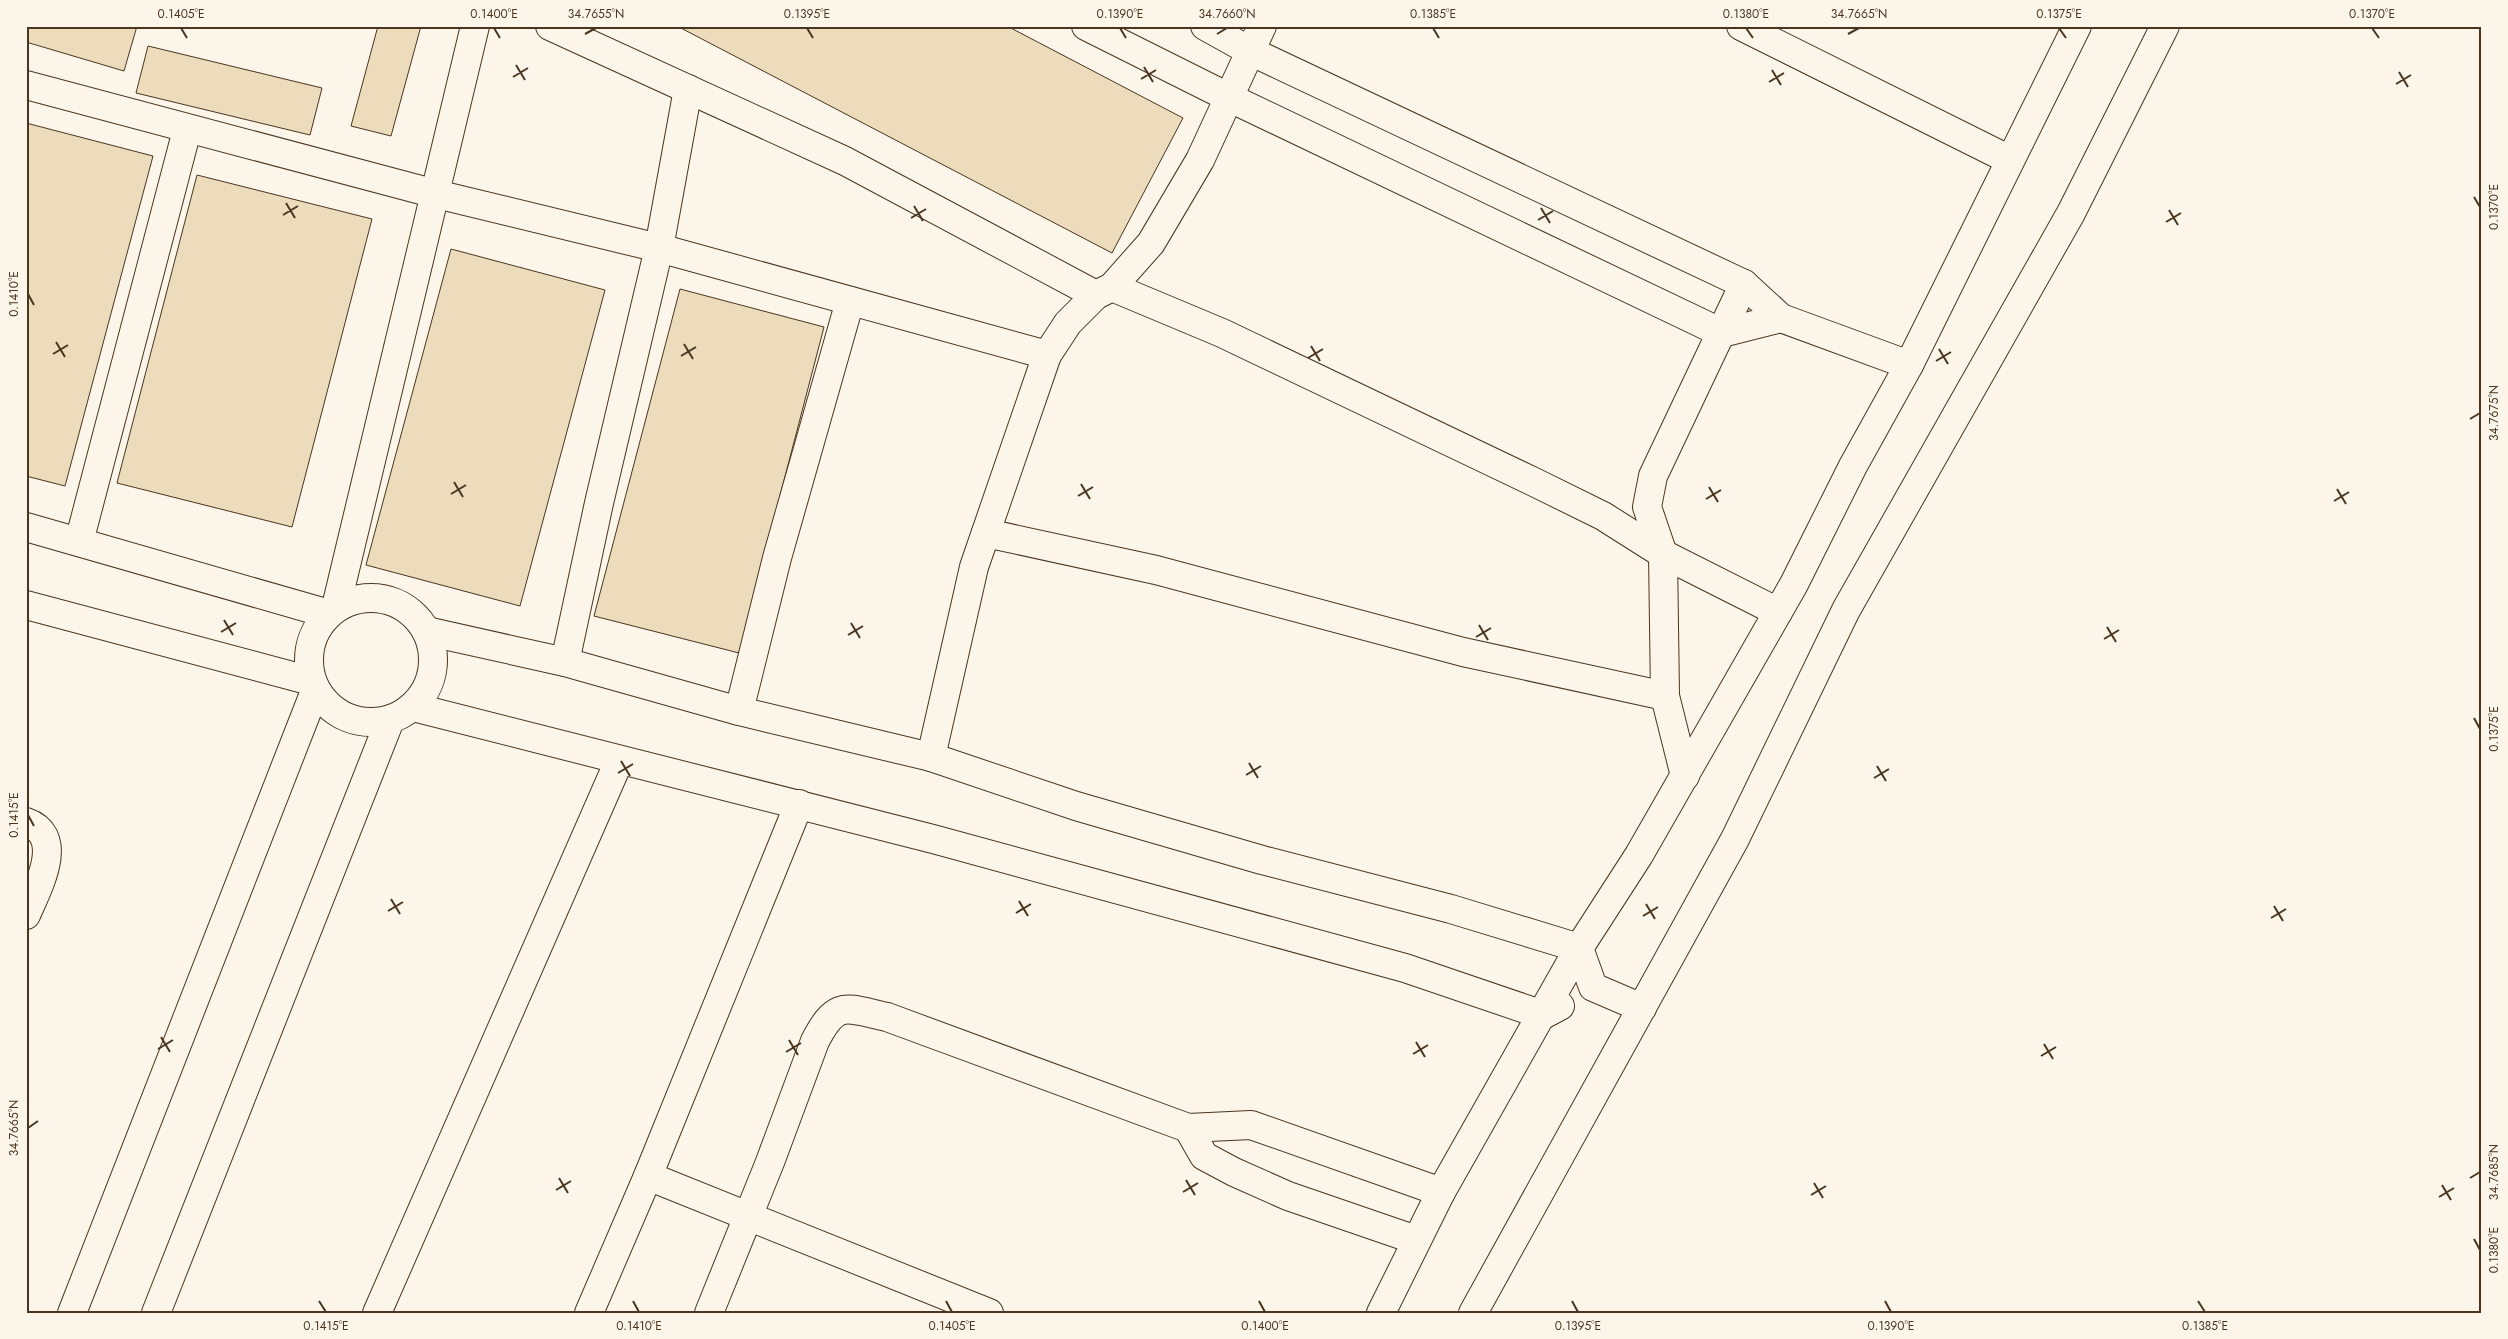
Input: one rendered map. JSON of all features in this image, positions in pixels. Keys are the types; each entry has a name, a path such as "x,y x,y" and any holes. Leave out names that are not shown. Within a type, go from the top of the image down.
{"street":[{"path":"72,1313 313,686 309,650 315,630 332,610 436,194 474,26"},
{"path":"550,26 846,161 1104,291 1222,333 1430,431 1603,516 1663,554 1778,612"},
{"path":"1086,26 1230,98 1722,333 1780,318"},
{"path":"1204,26 1250,51 1744,284 1780,318 1909,364"},
{"path":"931,757 974,568 1047,355 1068,323 1104,291 1151,243 1200,160 1262,26"},
{"path":"1741,26 2010,160"},
{"path":"1381,1313 1441,1192 1543,1015 1579,948 1639,855 1778,612 1909,364 2077,26"},
{"path":"1473,1313 1735,839 1846,610 2071,213 2165,26"},
{"path":"26,85 187,130 436,194 659,248 1047,355"},
{"path":"565,662 599,503 659,248 688,89"},
{"path":"79,542 187,130"},
{"path":"1685,776 1665,696 1663,554 1648,507 1653,476 1744,284"},
{"path":"739,711 777,558 850,300"},
{"path":"26,527 332,610 362,598 381,598 399,604 414,615 426,631 433,651 432,671 426,691 401,713 368,723 348,718 329,708 313,686 26,605"},
{"path":"986,533 1156,570 1463,652 1665,696"},
{"path":"426,631 565,662 739,711 931,757 1076,806 1262,860 1451,910 1579,948"},
{"path":"401,713 619,761 799,804 1405,968 1543,1015 1593,987"},
{"path":"156,1313 401,713"},
{"path":"377,1313 619,761"},
{"path":"589,1313 648,1176 799,804"},
{"path":"26,822 35,825 42,834 47,848 47,862 26,915"},
{"path":"1579,948 1593,987 1642,1008"},
{"path":"709,1313 815,1041 825,1022 837,1011 845,1008 887,1017 1188,1128 1251,1125 1441,1192"},
{"path":"1188,1128 1204,1156 1234,1172 1288,1196 1416,1240"},
{"path":"648,1176 748,1216 952,1306 989,1313"}],"building":[{"path":"26,26 137,26 124,71 26,42"},
{"path":"378,26 421,26 391,136 351,126"},
{"path":"677,26 1007,26 1183,118 1112,253"},
{"path":"148,46 322,88 310,135 136,93"},
{"path":"26,123 153,156 65,486 26,476"},
{"path":"197,175 372,219 292,527 117,483"},
{"path":"451,249 605,290 520,606 366,565"},
{"path":"680,289 824,327 739,653 594,616"}]}
